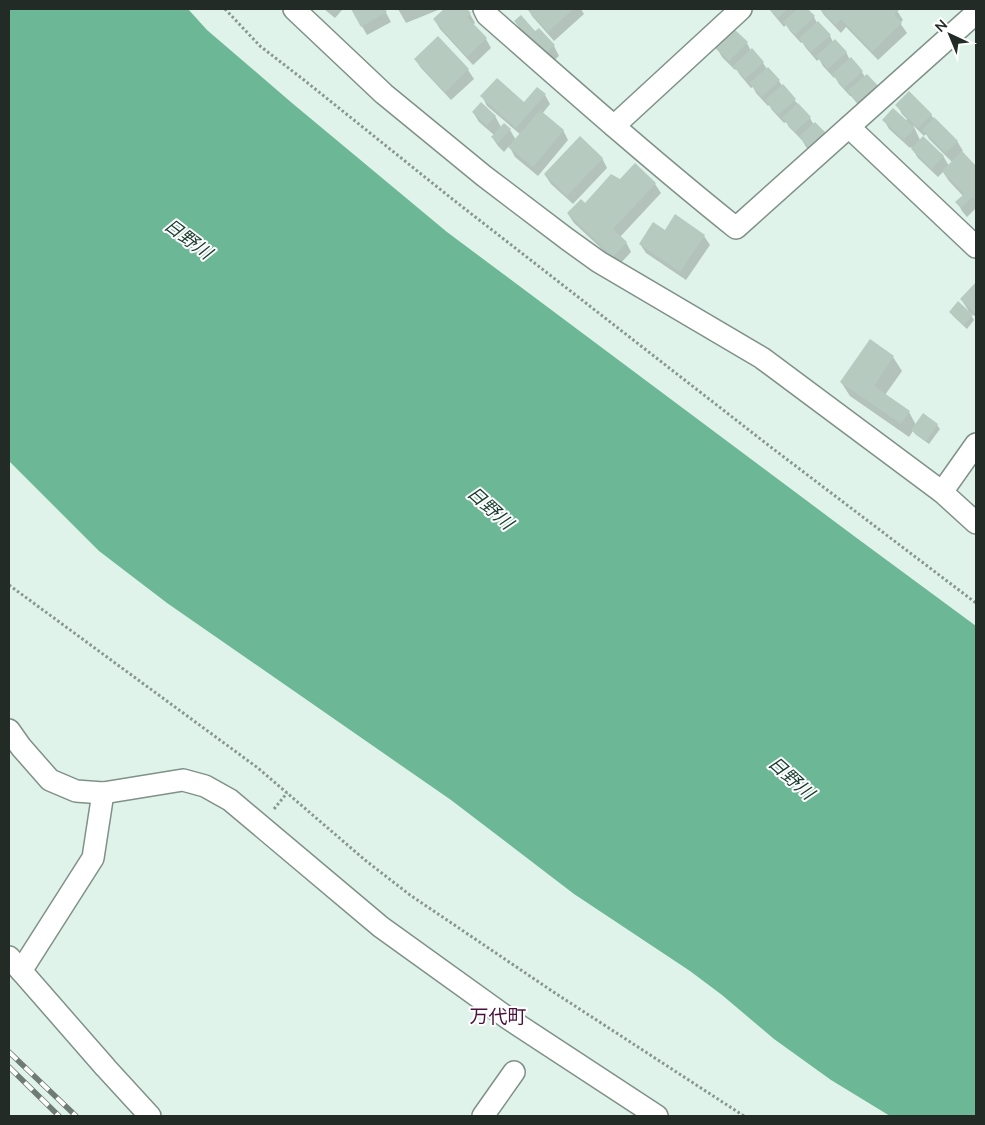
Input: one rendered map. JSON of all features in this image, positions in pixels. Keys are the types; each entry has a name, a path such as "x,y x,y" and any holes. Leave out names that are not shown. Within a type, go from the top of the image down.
{"street":[{"path":"294,9 384,94 484,176 567,239 599,262 762,358 942,492 976,523"},
{"path":"614,126 741,9"},
{"path":"488,11 614,126 736,228 972,15"},
{"path":"849,127 976,247"},
{"path":"942,492 976,444"},
{"path":"9,730 21,747 50,780 76,791 103,793 183,780 205,786 230,800 381,927 509,1019 657,1116"},
{"path":"103,793 93,858 15,964 150,1116"},
{"path":"483,1116 514,1072"}],"path":[{"path":"225,9 260,46 451,198 772,448 976,603"},
{"path":"9,585 258,768 365,860 410,895 555,993 744,1116"}],"water":[{"name":"日野川","path":"9,9 188,9 207,30 447,232 976,626 976,1116 890,1116 831,1080 774,1039 690,971 574,894 451,800 167,603 99,551 9,461"}],"building":[{"path":"351,9 385,9 387,12 361,27"},
{"path":"444,9 467,9 471,13 467,17 487,38 467,57 433,19"},
{"path":"527,9 574,9 548,32"},
{"path":"770,9 788,9 778,18"},
{"path":"797,9 808,9 815,16 795,35 783,22"},
{"path":"820,9 898,9 894,14 902,23 872,52 841,19 835,25"},
{"path":"521,15 535,31 539,28 555,45 544,55 514,21"},
{"path":"818,21 831,35 811,52 799,38"},
{"path":"734,29 748,42 729,61 715,48"},
{"path":"438,36 469,69 445,92 414,59"},
{"path":"835,39 847,52 828,69 816,56"},
{"path":"752,48 764,62 745,79 733,66"},
{"path":"851,57 863,71 844,88 832,74"},
{"path":"768,67 780,80 762,97 749,83"},
{"path":"867,74 880,88 860,105 847,91"},
{"path":"497,78 524,102 537,87 546,94 516,128 480,96"},
{"path":"783,84 796,99 778,115 765,100"},
{"path":"909,91 932,114 918,128 895,105"},
{"path":"481,102 496,116 487,126 472,112"},
{"path":"798,103 811,117 795,132 782,118"},
{"path":"893,108 915,128 904,140 882,120"},
{"path":"540,110 564,130 533,167 508,147"},
{"path":"934,117 958,141 946,153 922,130"},
{"path":"815,122 826,133 809,148 799,137"},
{"path":"504,123 511,129 498,143 491,137"},
{"path":"580,136 603,158 567,196 544,174"},
{"path":"923,136 944,156 932,169 911,149"},
{"path":"962,151 976,166 976,201 973,197 961,208 955,202 964,194 942,171"},
{"path":"635,163 656,183 613,229 627,242 613,257 567,213 581,199 585,203 611,174 620,179"},
{"path":"675,214 705,235 680,272 639,244 653,222 665,230"},
{"path":"976,282 976,314 960,299"},
{"path":"958,301 973,315 964,325 949,312"},
{"path":"870,339 894,356 874,386 910,411 901,424 840,382"},
{"path":"923,413 938,424 926,441 911,430"}],"railway":[{"path":"9,1052 76,1116"},
{"path":"9,1067 59,1116"}],"district":[{"name":"万代町","path":"498,1017"}]}
